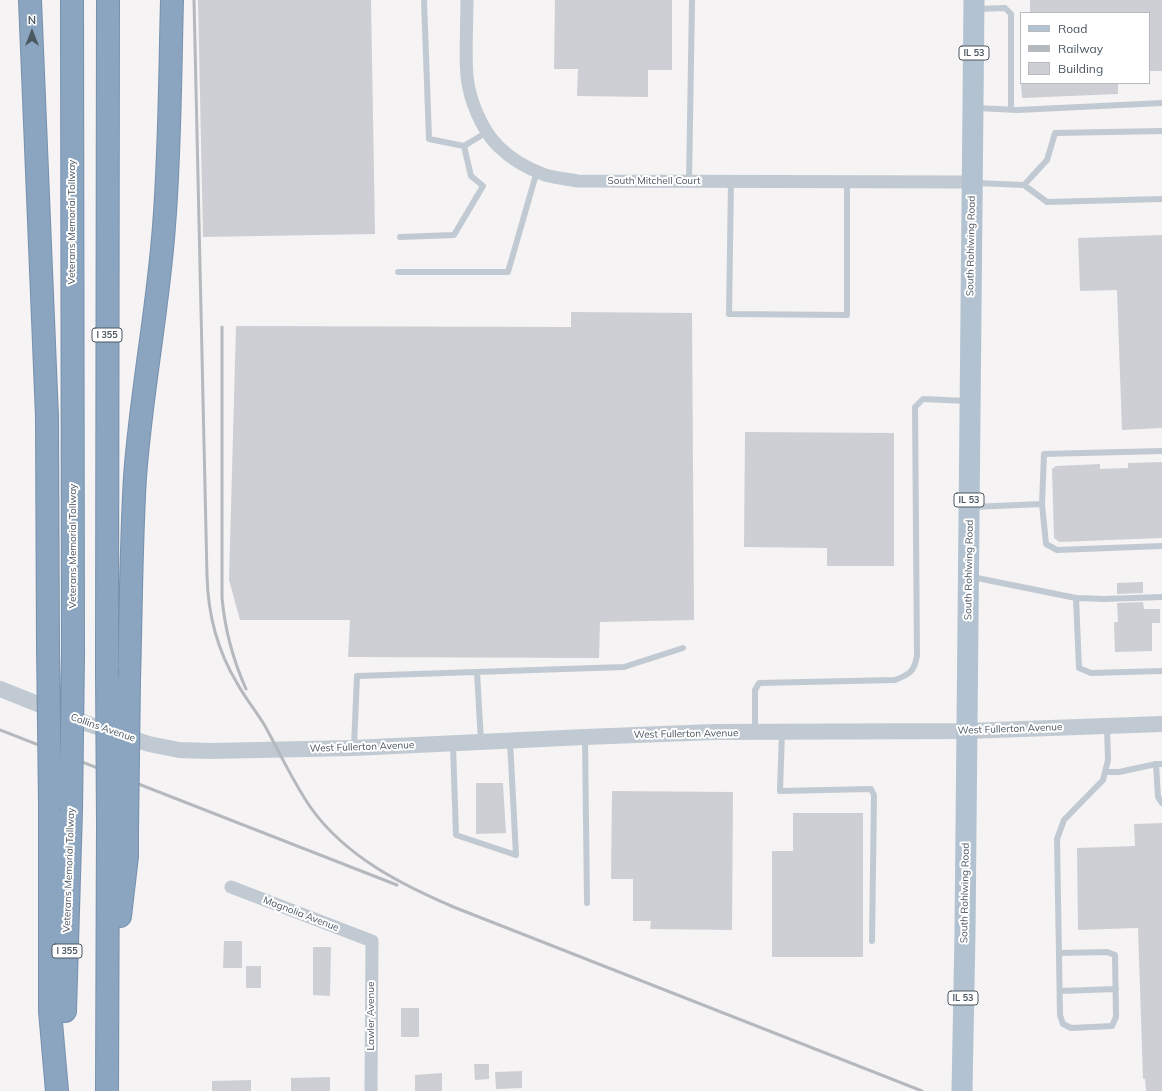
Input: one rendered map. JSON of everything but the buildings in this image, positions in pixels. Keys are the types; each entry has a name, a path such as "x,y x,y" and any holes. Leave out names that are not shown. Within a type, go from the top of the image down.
{"highway":[{"path":"30,0 46,417 50,802 50,1011 57,1091"},
{"name":"Veterans Memorial Tollway","path":"65,1091 65,994 72,810 73,655 72,0"},
{"name":"I 355","path":"107,1091 108,1020 118,827 107,669 108,0"},
{"path":"118,827 130,679 136,477 145,380 157,298 164,225 168,158 172,0"}],"main road":[{"name":"South Rohlwing Road","path":"962,1091 969,576 974,5"}],"street":[{"name":"South Mitchell Court","path":"467,0 467,75 473,105 498,147 521,163 546,175 578,181 972,182"},
{"name":"Collins Avenue","path":"0,689 88,724 149,744 179,750 210,751"},
{"name":"West Fullerton Avenue","path":"210,751 353,748 714,732 967,731 1162,724"},
{"name":"Magnolia Avenue","path":"231,887 372,941"},
{"name":"Lawler Avenue","path":"371,1091 372,941"}],"lane":[{"path":"424,0 429,139 464,146 488,132"},
{"path":"689,182 692,0"},
{"path":"974,5 1005,8 1011,14 1011,110"},
{"path":"973,108 1011,110 1162,103"},
{"path":"1024,185 1047,160 1055,133 1162,130"},
{"path":"400,237 454,235 483,186 471,176 464,146"},
{"path":"398,272 508,272 537,171"},
{"path":"731,182 729,314 847,315 847,182"},
{"path":"972,182 1024,185 1046,202 1162,199"},
{"path":"755,732 755,690 760,683 895,680 907,675 914,668 917,656 915,407 923,399 970,401"},
{"path":"1162,452 1044,454 1042,504 1046,544 1057,550 1162,546"},
{"path":"969,508 1042,504"},
{"path":"969,576 1076,598 1104,599 1162,597"},
{"path":"1076,598 1079,668 1091,673 1162,671"},
{"path":"353,748 357,676 624,667 683,648"},
{"path":"477,672 481,742"},
{"path":"1059,953 1107,952 1115,955 1116,1017 1112,1026 1071,1028 1063,1024 1060,1015 1057,839 1064,820 1103,780 1108,760 1107,726"},
{"path":"782,732 780,791 871,789 874,794 872,941"},
{"path":"585,737 587,903"},
{"path":"452,743 456,835 516,855 510,740"},
{"path":"1105,772 1119,772 1159,764 1158,797 1162,803"},
{"path":"1060,991 1116,989"}],"railway":[{"path":"194,0 207,576 209,604 219,645 240,689 265,726 292,778 311,808 325,825 341,841 376,868 415,890 456,908"},
{"path":"222,327 222,598 230,645 246,689"},
{"path":"0,730 397,885"},
{"path":"451,906 922,1091"}]}
